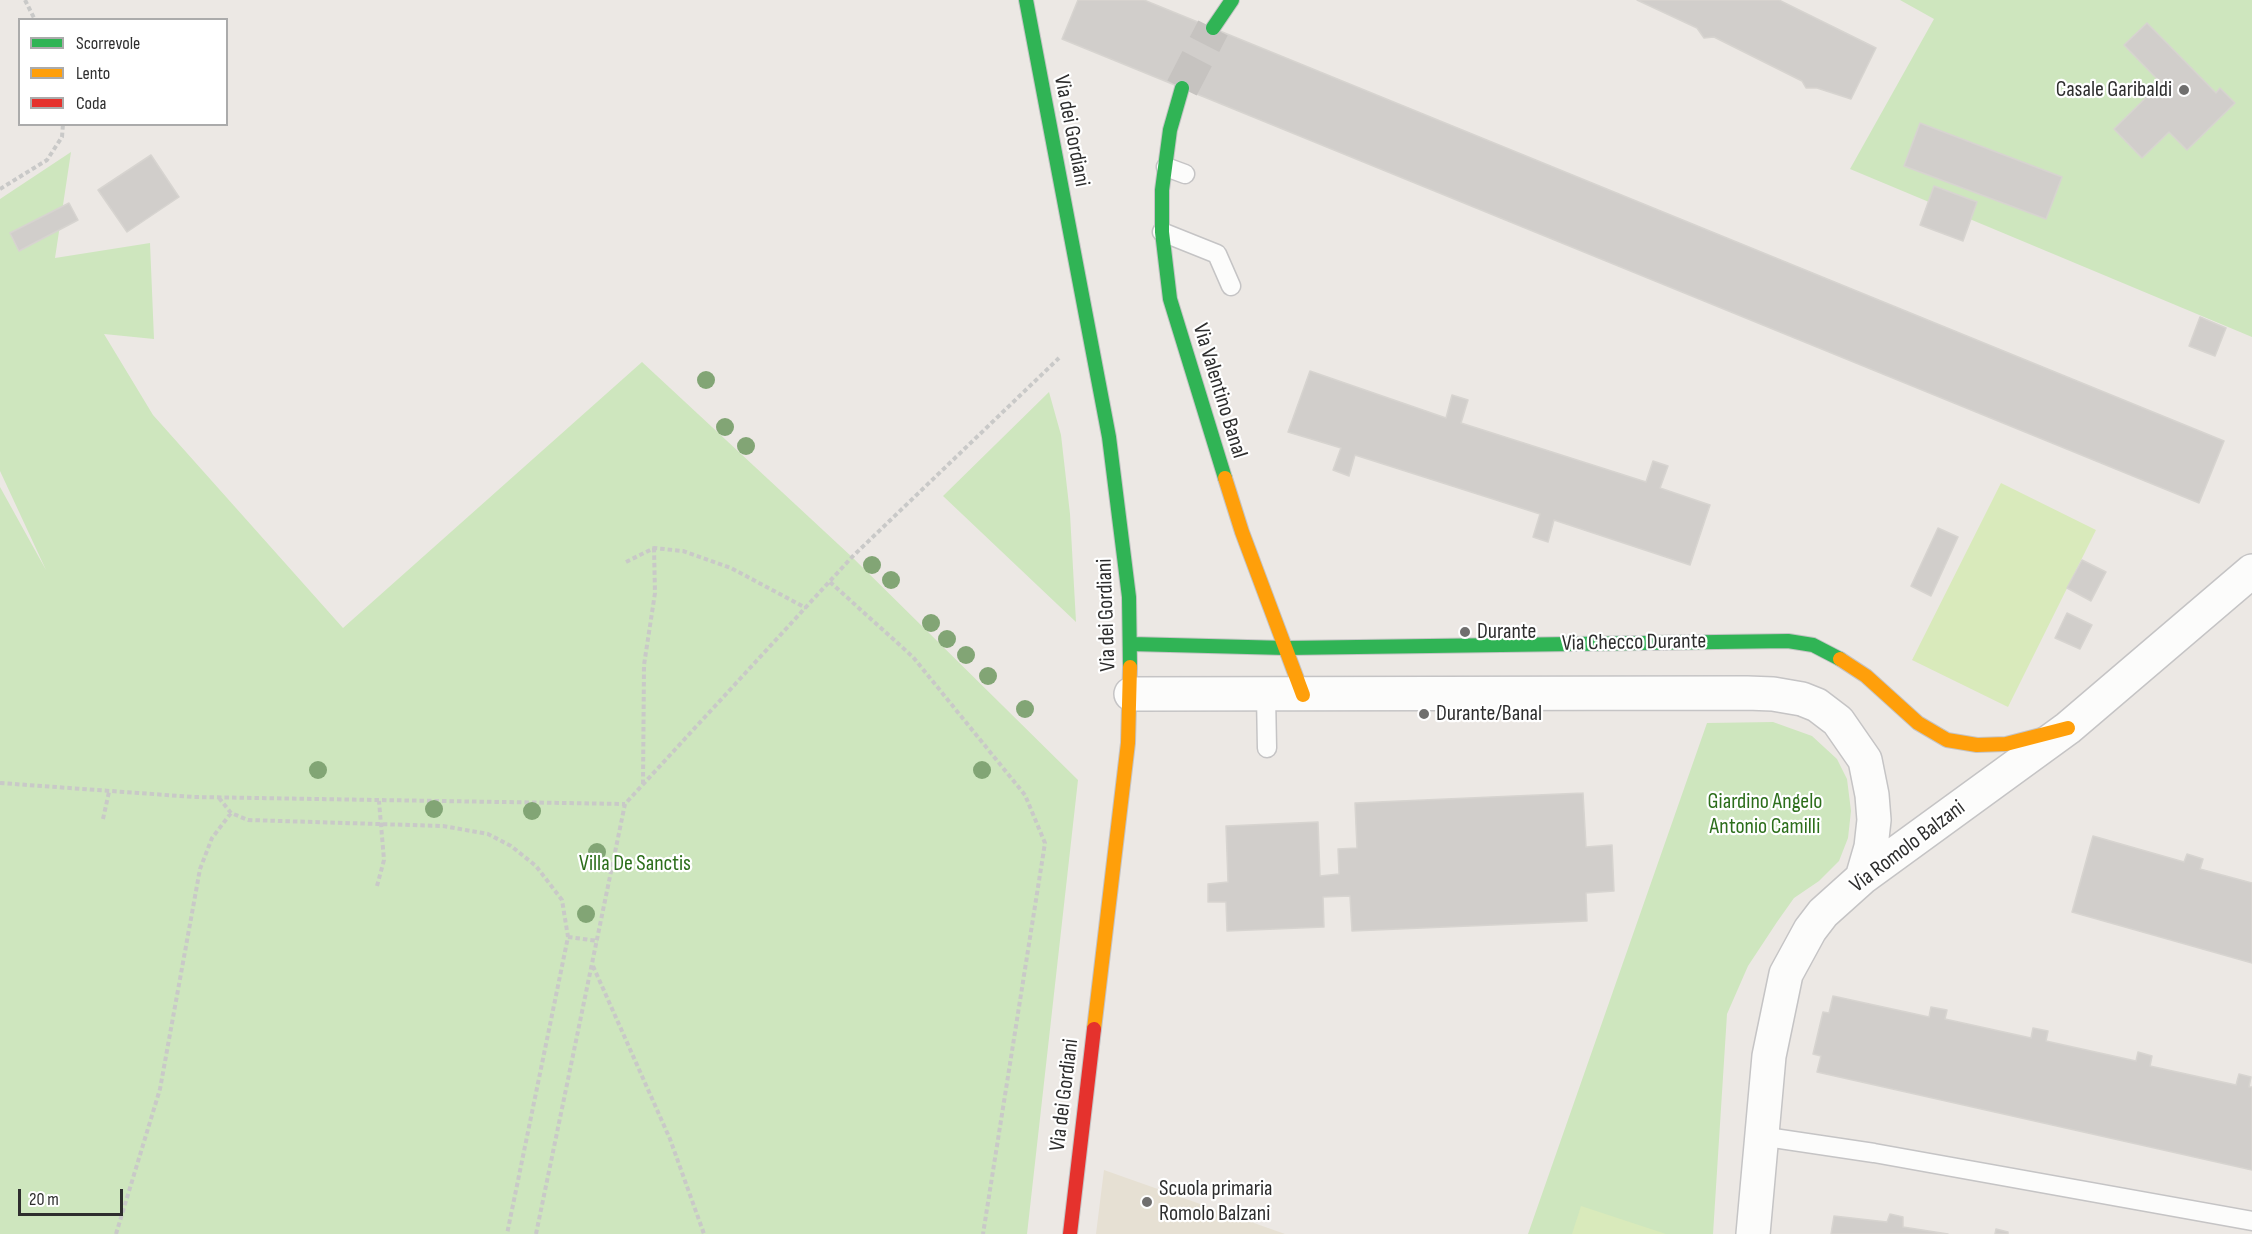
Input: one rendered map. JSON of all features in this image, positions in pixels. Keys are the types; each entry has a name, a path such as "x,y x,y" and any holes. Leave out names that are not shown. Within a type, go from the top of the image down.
{"street":[{"name":"Via dei Gordiani","path":"1026,0 1109,437 1126,557 1131,644 1128,743 1070,1234"},
{"path":"1213,28 1239,2"},
{"name":"Via Valentino Banal","path":"1182,88 1170,130 1162,189 1162,232 1166,280 1185,355 1242,532 1303,695"},
{"name":"Via Romolo Balzani","path":"1753,1234 1760,1136 1769,1056 1786,974 1799,947 1824,913 1862,878 2068,728 2252,571"},
{"name":"Via Checco Durante","path":"1131,644 1286,648 1788,641 1813,645 1832,653 1866,676 1918,723 1947,740 1977,745 2006,744 2068,728"},
{"path":"1131,694 1747,693 1802,699 1817,705 1838,721 1865,759 1874,820 1871,847 1862,878"}],"lane":[{"path":"1166,166 1185,174"},
{"path":"1162,232 1217,254 1231,286"},
{"path":"1266,695 1267,748"},
{"path":"1760,1136 1874,1153 2252,1221"}],"path":[{"path":"25,0 34,18"},
{"path":"0,189 47,160 62,137 63,126"},
{"path":"536,1234 626,804 830,582 1063,355"},
{"path":"626,562 654,548 683,551 731,568 806,608"},
{"path":"643,785 644,665 655,593 654,548"},
{"path":"830,582 913,657 1025,795 1045,843 983,1234"},
{"path":"0,783 219,798 626,804"},
{"path":"103,819 109,792"},
{"path":"219,798 231,813 248,820 443,826 488,834 511,846 536,866 562,900 568,937 507,1234"},
{"path":"377,886 384,860 383,824 379,801"},
{"path":"116,1234 160,1089 200,870 212,838 231,813"},
{"path":"568,937 598,942"},
{"path":"592,966 670,1139 704,1234"}],"shaded area":[{"name":"Scuola primaria Romolo Balzani","path":"1104,1170 1285,1234 1096,1234"}],"green space":[{"path":"1900,0 2252,0 2252,337 1850,169 1934,19"},
{"name":"Villa De Sanctis","path":"71,152 55,258 150,243 154,339 104,334 153,415 343,628 642,362 852,557 1078,780 1027,1234 0,1234 0,487 46,570 0,471 0,199"},
{"path":"1049,392 1061,435 1070,514 1076,622 943,496"},
{"path":"2001,483 2096,530 2008,707 1912,660"},
{"name":"Giardino Angelo Antonio Camilli","path":"1773,722 1812,736 1837,759 1847,779 1851,811 1848,838 1839,861 1819,881 1794,898 1777,922 1748,966 1727,1014 1713,1234 1528,1234 1707,723"},
{"path":"1581,1206 1666,1234 1572,1234"}],"building":[{"path":"1078,0 1144,0 2224,441 2199,503 1062,39"},
{"path":"1637,0 1779,0 1876,48 1851,99 1817,88 1806,88 1802,81 1714,37 1704,38 1697,28"},
{"name":"Casale Garibaldi","path":"2147,23 2216,93 2220,88 2235,103 2187,150 2169,132 2142,158 2114,129 2161,83 2124,45"},
{"path":"1920,123 2062,177 2046,219 1904,166"},
{"path":"151,155 179,197 127,232 98,190"},
{"path":"1934,186 1977,202 1963,241 1920,225"},
{"path":"69,203 78,220 19,251 10,233"},
{"path":"2200,317 2226,328 2215,356 2189,346"},
{"path":"1310,371 1446,418 1452,395 1468,400 1461,423 1646,482 1653,461 1668,466 1660,488 1710,505 1690,565 1554,520 1548,542 1533,537 1540,514 1355,455 1349,476 1333,470 1341,448 1288,432"},
{"path":"1938,528 1958,537 1931,596 1911,586"},
{"path":"2082,560 2106,572 2091,601 2067,588"},
{"path":"2067,613 2092,625 2080,649 2055,638"},
{"path":"1583,793 1586,847 1612,845 1614,891 1586,893 1587,921 1352,931 1350,896 1323,897 1324,927 1227,931 1226,902 1208,902 1208,884 1228,882 1226,826 1318,822 1320,876 1339,874 1338,849 1357,848 1355,803"},
{"path":"2093,836 2184,862 2187,854 2203,859 2200,869 2252,883 2252,963 2072,912"},
{"path":"1833,996 1929,1017 1931,1007 1947,1010 1945,1019 2031,1038 2033,1028 2048,1031 2046,1041 2136,1061 2138,1052 2152,1056 2150,1066 2236,1085 2239,1074 2251,1077 2249,1087 2252,1087 2252,1170 1817,1072 1821,1056 1813,1054 1823,1012 1829,1013"},
{"path":"1890,1214 1903,1217 1903,1227 1948,1234 1831,1234 1834,1216 1887,1222"},
{"path":"1996,1229 2008,1232 2008,1234 1995,1234"}],"tunnel":[{"path":"1182,88 1213,28"}],"traffic: fast":[{"path":"1026,0 1109,437 1129,597 1130,667"},
{"path":"1213,28 1232,0"},
{"path":"1182,88 1170,130 1162,190 1162,232 1170,299 1225,478"},
{"path":"1131,644 1286,648 1788,641 1813,645 1840,659"}],"traffic: slow":[{"path":"1225,478 1242,532 1303,695"},
{"path":"1840,659 1866,676 1918,723 1947,740 1977,745 2006,744 2068,728"},
{"path":"1094,1029 1128,743 1130,667"}],"traffic: jam":[{"path":"1070,1234 1094,1029"}],"place":[{"name":"Casale Garibaldi","path":"2184,90"},
{"name":"Durante","path":"1465,632"},
{"name":"Durante/Banal","path":"1424,714"},
{"name":"Scuola primaria Romolo Balzani","path":"1147,1202"}]}
